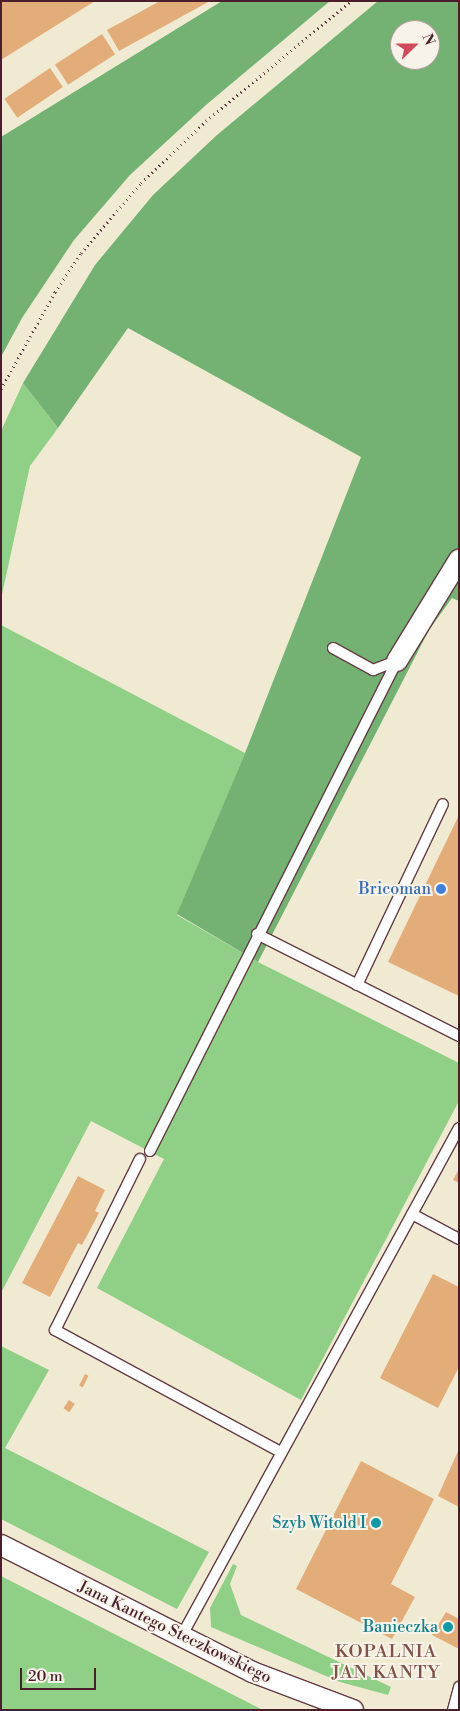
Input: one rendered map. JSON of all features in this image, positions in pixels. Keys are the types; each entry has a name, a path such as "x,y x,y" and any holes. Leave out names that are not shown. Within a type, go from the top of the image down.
{"street":[{"path":"397,661 459,560"},
{"name":"Jana Kantego Steczkowskiego","path":"1,1545 252,1672 327,1706 353,1710"}],"lane":[{"path":"333,648 373,670 397,661"},
{"path":"150,1151 257,934 397,661"},
{"path":"357,985 443,804"},
{"path":"257,934 459,1036"},
{"path":"181,1636 459,1128"},
{"path":"140,1159 55,1330 282,1452"},
{"path":"412,1214 459,1239"},
{"path":"453,1710 459,1687"}],"path":[{"path":"1,389 55,292 81,253 141,183 206,121 350,1"}],"green space":[{"path":"222,1 330,1 206,105 130,175 74,240 22,318 1,357 1,137"},
{"path":"378,1 459,1 459,601 452,598 429,630 258,962 177,914 245,753 361,457 128,328 58,428 23,383 95,265 153,195 217,135"},
{"path":"23,383 58,428 30,466 1,599 1,431"},
{"path":"1,625 245,753 177,915 258,962 459,1063 459,1101 301,1400 97,1288 164,1159 91,1121 1,1293"},
{"path":"1,1346 49,1370 5,1448 209,1552 177,1609 1,1519"},
{"path":"233,1564 237,1566 230,1584 241,1615 391,1687 388,1695 340,1682 211,1627 210,1608"},
{"path":"1,1576 263,1710 1,1710"}],"building":[{"path":"1,1 95,1 1,60"},
{"path":"160,1 210,1 119,51 107,30"},
{"path":"102,34 115,54 68,85 55,64"},
{"path":"50,68 63,87 17,118 4,99"},
{"name":"Bricoman","path":"459,815 459,996 388,962"},
{"path":"459,1169 459,1183 453,1180"},
{"path":"78,1176 105,1190 95,1211 99,1213 82,1245 78,1243 50,1297 22,1283"},
{"path":"433,1274 459,1287 459,1367 438,1408 380,1378"},
{"path":"85,1374 89,1376 83,1387 79,1386"},
{"path":"69,1400 75,1404 69,1412 63,1408"},
{"path":"459,1449 459,1507 438,1496"},
{"name":"Szyb Witold I","path":"361,1461 434,1499 391,1584 415,1597 392,1639 296,1589"},
{"name":"Banieczka","path":"446,1612 459,1619 459,1649 432,1635"}],"place":[{"name":"Bricoman","path":"441,889"},
{"name":"Szyb Witold I","path":"376,1523"},
{"name":"Banieczka","path":"448,1627"}],"district":[{"name":"KOPALNIA JAN KANTY","path":"386,1664"}]}
